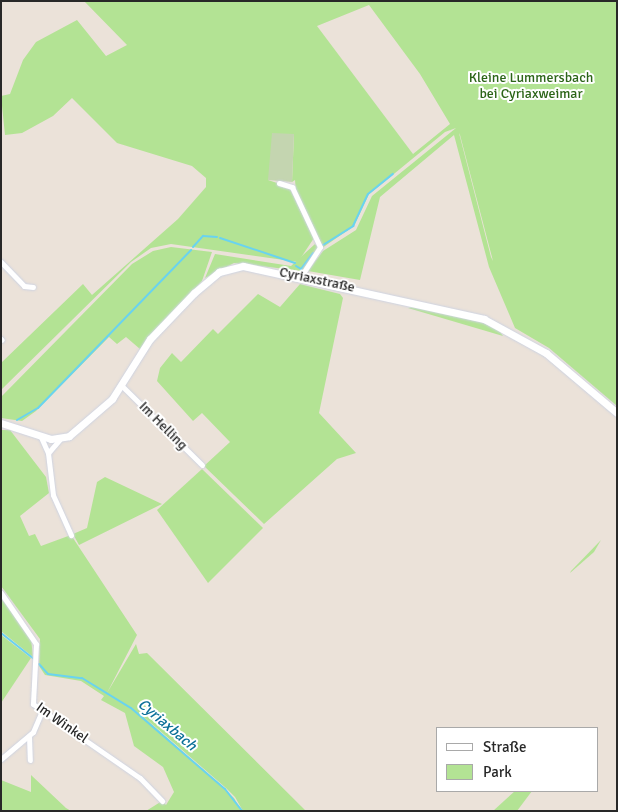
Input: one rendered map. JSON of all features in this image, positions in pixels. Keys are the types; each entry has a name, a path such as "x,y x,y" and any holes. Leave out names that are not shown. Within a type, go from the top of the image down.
{"street":[{"path":"279,183 292,187 320,247 301,276"},
{"path":"1,262 24,286 33,288"},
{"name":"Cyriaxstraße","path":"48,454 60,439 77,430 123,386 157,332 219,272 252,266 436,305 499,325 546,353 617,413"},
{"name":"Im Helling","path":"123,386 202,465"},
{"path":"1,423 60,439"},
{"path":"40,435 48,454 53,495 71,535"},
{"name":"Im Winkel","path":"1,593 35,640 31,701 42,711 140,778 162,801"},
{"path":"1,758 29,736 42,711"},
{"path":"29,736 30,760"}],"green space":[{"name":"Kleine Lummersbach bei Cyriaxweimar","path":"84,1 617,1 617,406 549,348 515,328 489,267 454,135 380,197 360,280 308,271 323,251 356,230 372,196 456,128 445,132 369,194 354,226 322,248 296,192 295,180 292,182 294,134 268,180 289,187 314,238 298,262 171,244 151,248 131,262 1,390 1,363 83,284 92,295 178,219 206,187 206,178 192,166 117,143 72,98 53,116 22,133 5,135 1,96 10,94 23,60 36,42 77,20 106,56 127,45","holes":["369,5 420,74 450,124 413,154 317,26","459,133 460,135 493,261 491,257"]},
{"path":"272,133 294,134 292,182 268,180"},
{"path":"315,244 319,249 302,271 234,263 205,278 215,254 291,266"},
{"path":"171,247 212,252 202,281 140,349 126,337 117,344 109,337 36,411 22,421 1,418 1,397 132,264 153,251"},
{"path":"300,284 340,294 343,298 319,413 356,453 337,459 264,524 204,466 230,442 202,413 193,421 157,381 160,368 172,353 181,362 213,329 218,334 258,294 280,307"},
{"path":"414,307 470,318 498,329 503,336 408,308"},
{"path":"1,430 10,430 46,477 49,493 20,516 29,536 35,534 41,546 71,535 137,635 107,693 136,644 139,654 147,653 306,811 243,811 235,797 226,788 136,710 234,798 241,811 146,811 162,801 166,805 174,792 163,767 134,746 125,713 101,700 104,696 81,681 45,675 39,666 40,639 1,586"},
{"path":"202,469 263,528 208,583 157,510"},
{"path":"105,477 162,504 79,545 73,534 87,528 97,482"},
{"path":"601,540 594,552 570,573 571,571"},
{"path":"1,598 31,638 33,657 1,631"},
{"path":"1,635 31,658 1,703"},
{"path":"31,775 71,811 1,811 1,780 31,792"},
{"path":"514,792 531,792 517,811 493,811"}],"waterway":[{"path":"323,245 353,226 368,194 393,174"},
{"path":"193,247 203,236 217,237"},
{"path":"220,238 295,263"},
{"path":"17,420 38,408 191,250"},
{"path":"296,266 301,269 313,253"},
{"name":"Cyriaxbach","path":"1,633 34,659"},
{"name":"Cyriaxbach","path":"39,664 48,674 82,678 131,708 225,789 242,811"}]}
